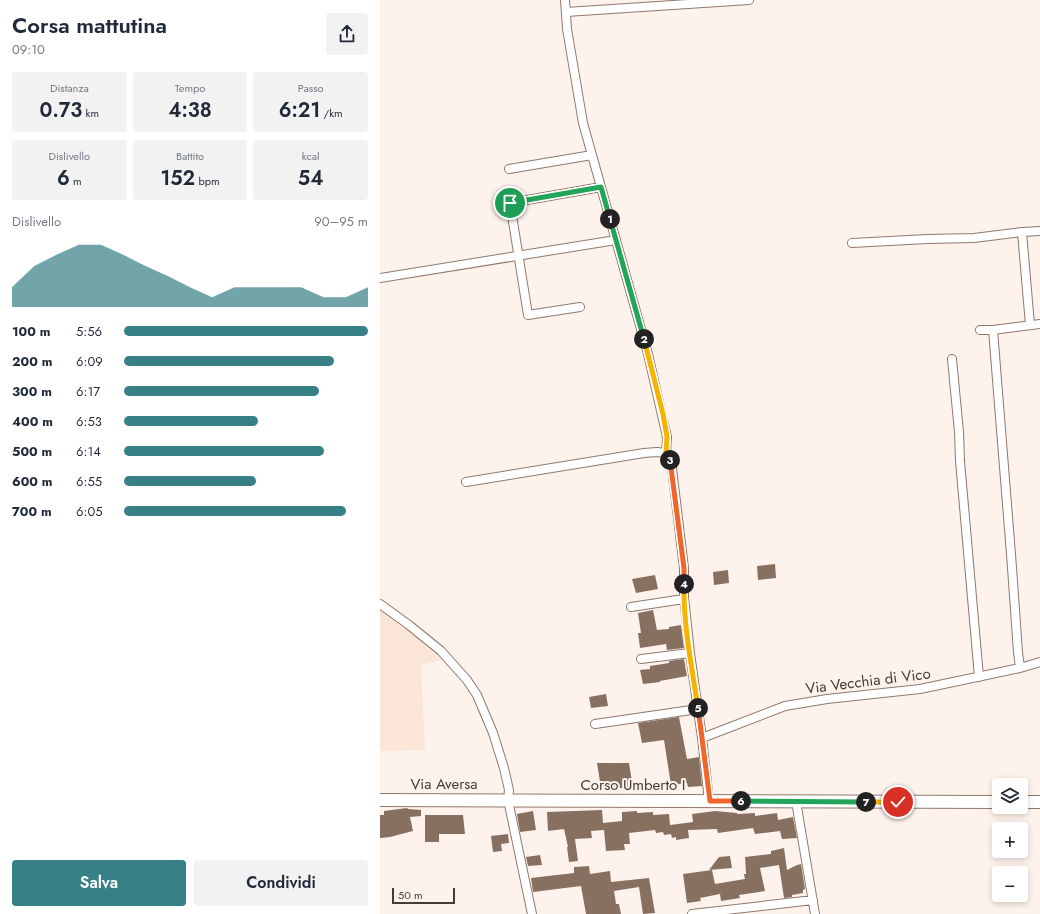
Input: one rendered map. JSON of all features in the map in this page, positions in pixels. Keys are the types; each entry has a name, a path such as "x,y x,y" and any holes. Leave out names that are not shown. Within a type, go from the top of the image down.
{"main road":[{"name":"Via Aversa","path":"380,800 508,800"},
{"name":"Corso Umberto I","path":"508,800 992,802"},
{"path":"1028,802 1040,802"}],"street":[{"path":"565,0 567,29 583,123 648,354 663,414 667,437 666,453 671,460 679,520 684,568 684,598 690,653 710,801"},
{"path":"566,12 749,0"},
{"path":"509,169 592,155"},
{"path":"580,307 528,315 510,203 601,187"},
{"path":"852,243 974,238 1040,231"},
{"path":"1022,232 1030,325"},
{"path":"380,278 616,240"},
{"path":"980,330 993,330 1040,324"},
{"path":"993,330 1020,668"},
{"path":"952,359 979,677"},
{"path":"466,482 644,453 666,453"},
{"path":"631,607 684,598"},
{"path":"380,604 441,650 467,680 477,696 493,734 504,768 508,790 508,800 532,914"},
{"path":"641,659 690,653"},
{"name":"Via Vecchia di Vico","path":"702,738 785,706 920,689 1020,668 1040,662"},
{"path":"595,724 698,709"},
{"path":"796,801 815,914"},
{"path":"692,914 813,900"}],"shaded area":[{"path":"380,611 404,627 442,660 421,665 425,750 380,751"}],"building":[{"path":"775,564 776,578 758,580 757,566"},
{"path":"728,570 729,583 714,585 713,572"},
{"path":"655,575 658,589 636,593 632,579"},
{"path":"653,610 657,630 669,629 669,627 681,625 684,648 667,650 666,644 640,648 638,633 641,633 638,613"},
{"path":"684,659 687,676 643,684 640,670 650,669 650,666 669,663 669,661"},
{"path":"606,694 608,706 591,708 589,697"},
{"path":"679,717 687,759 699,757 702,786 688,787 687,783 671,785 664,740 642,743 638,723"},
{"path":"597,763 629,763 633,788 601,788"},
{"path":"407,808 421,810 421,816 410,817 413,831 380,838 380,815 384,815 384,811"},
{"path":"602,810 603,823 622,821 622,812 637,811 637,813 653,812 653,815 669,814 670,825 693,822 692,814 715,811 737,814 755,813 755,816 777,813 778,820 793,817 797,838 782,839 780,831 755,834 753,828 718,833 717,829 688,830 689,838 676,840 676,837 672,838 671,834 664,835 663,832 656,833 655,830 629,833 630,844 624,844 625,850 606,851 604,830 591,831 592,838 575,839 578,861 569,862 568,847 564,829 548,831 547,812"},
{"path":"533,811 536,830 520,832 517,814"},
{"path":"425,815 463,815 465,834 439,834 439,842 425,842"},
{"path":"508,834 509,843 501,844 502,851 493,852 491,836"},
{"path":"784,848 787,870 801,864 805,889 803,890 803,893 784,898 779,865 760,868 765,891 739,895 740,898 721,901 720,894 700,898 701,901 687,903 683,874 712,870 715,884 745,879 745,857 771,854 771,851"},
{"path":"540,855 542,865 528,866 526,857"},
{"path":"730,856 732,868 709,870 719,857"},
{"path":"589,866 590,874 610,871 611,882 649,878 655,913 643,914 639,887 614,891 616,904 619,904 621,914 586,914 581,886 533,892 531,878 574,873 574,867"}],"route":[{"path":"510,203 601,187 648,354 663,414 667,437 666,453 671,460 679,520 684,568 684,597 690,653 710,801 898,802"}]}
